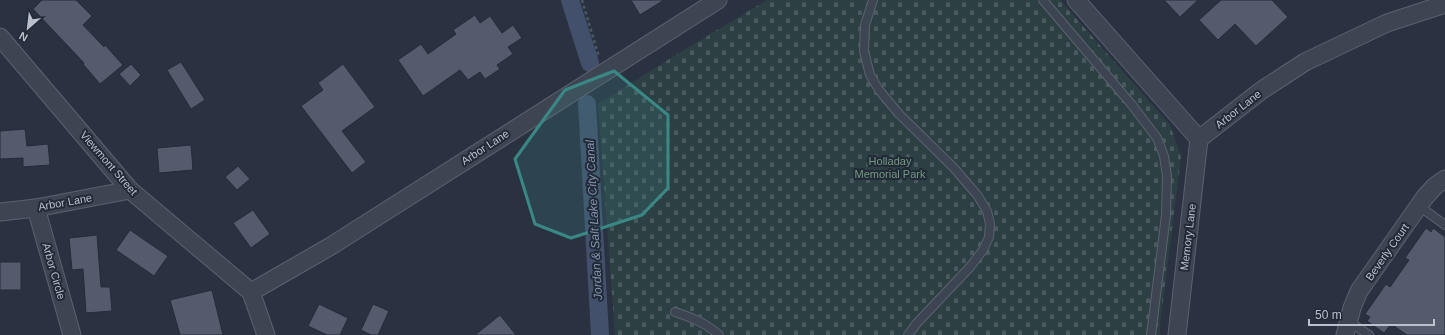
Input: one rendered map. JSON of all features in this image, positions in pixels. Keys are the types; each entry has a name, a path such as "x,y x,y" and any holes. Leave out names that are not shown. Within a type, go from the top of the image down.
{"street":[{"name":"Arbor Lane","path":"251,292 331,246 718,0"},
{"path":"1076,0 1200,139"},
{"name":"Arbor Lane","path":"1200,139 1262,90 1305,62 1387,23 1445,4"},
{"name":"Viewmont Street","path":"0,38 130,190 251,292"},
{"name":"Memory Lane","path":"1177,335 1200,139"},
{"name":"Beverly Court","path":"1347,328 1354,302 1359,291 1430,191 1445,179"},
{"name":"Arbor Lane","path":"0,212 36,208 130,190"},
{"name":"Arbor Circle","path":"36,208 72,335"},
{"path":"251,292 266,335"}],"lane":[{"path":"872,0 865,25 864,51 870,75 879,90 899,114 954,168 978,196 987,211 990,224 989,237 983,250 908,335"},
{"path":"1043,0 1132,105 1157,138 1164,156 1167,176 1166,215 1151,335"},
{"path":"1419,206 1445,225"},
{"path":"675,312 708,325 719,335"},
{"path":"1347,328 1369,335"}],"path":[{"path":"582,0 604,73"}],"highlighted area":[{"path":"614,71 668,115 668,188 642,215 571,238 535,224 515,159 565,90"}],"green space":[{"name":"Holladay Memorial Park","path":"767,0 1060,0 1170,125 1181,157 1160,335 615,335 598,104"}],"building":[{"path":"42,0 76,0 92,16 83,25 104,47 105,45 123,65 100,84 83,64 84,63 33,9"},
{"path":"631,0 664,0 640,15"},
{"path":"1164,0 1198,0 1180,17"},
{"path":"1221,0 1272,0 1288,17 1256,46 1235,24 1218,40 1199,20"},
{"path":"475,15 480,23 490,16 502,33 513,25 522,38 508,47 513,54 497,65 500,69 485,79 480,72 468,80 460,70 423,96 398,60 421,44 428,54 456,34 453,30"},
{"path":"181,62 205,100 191,109 167,70"},
{"path":"131,64 141,75 130,86 119,74"},
{"path":"343,64 375,107 342,131 366,162 352,173 301,106 323,90 318,83"},
{"path":"25,129 27,146 48,144 50,165 23,167 23,158 0,159 0,131"},
{"path":"191,145 193,170 159,173 157,148"},
{"path":"238,166 250,179 237,190 225,177"},
{"path":"253,210 270,234 251,248 233,223"},
{"path":"1426,228 1431,232 1433,228 1445,237 1445,335 1407,335 1391,324 1384,333 1367,321 1370,317 1365,314 1386,284 1390,287 1409,260 1405,258"},
{"path":"130,230 168,256 154,276 116,250"},
{"path":"97,235 101,287 110,287 112,311 86,313 83,269 72,270 69,238"},
{"path":"0,262 21,262 21,290 0,290"},
{"path":"212,290 223,335 180,335 170,300"},
{"path":"319,304 348,318 340,335 327,335 308,326"},
{"path":"373,304 389,311 378,335 371,335 361,330"},
{"path":"500,315 516,335 475,335"}],"waterway":[{"name":"Jordan & Salt Lake City Canal","path":"570,0 590,63"},
{"name":"Jordan & Salt Lake City Canal","path":"587,104 600,335"}]}
